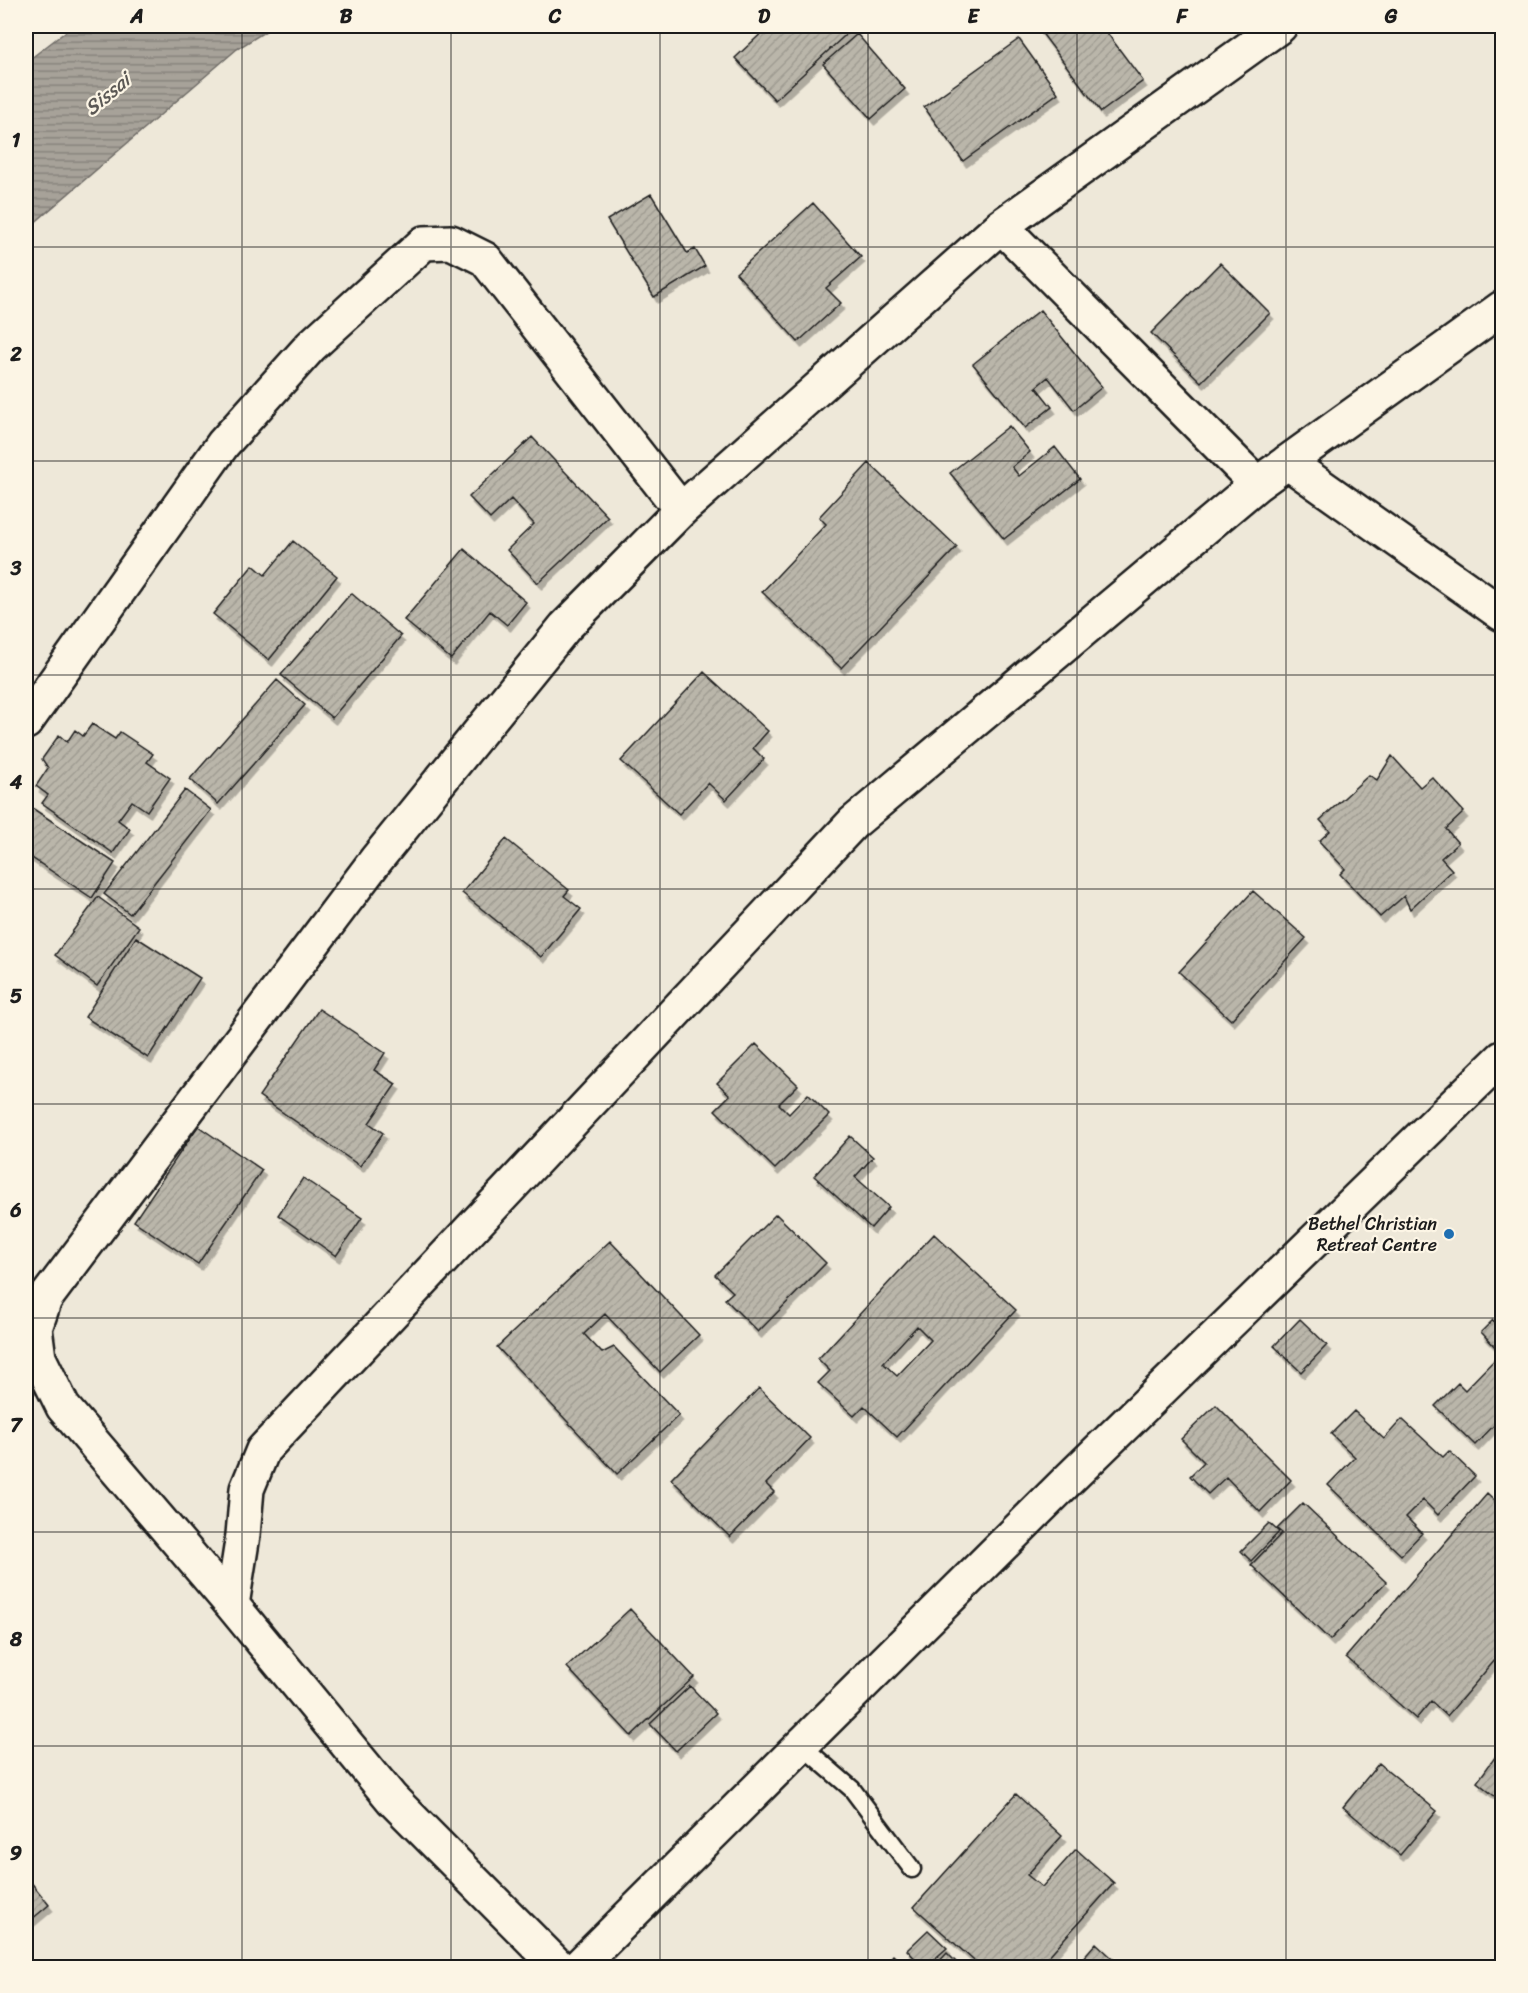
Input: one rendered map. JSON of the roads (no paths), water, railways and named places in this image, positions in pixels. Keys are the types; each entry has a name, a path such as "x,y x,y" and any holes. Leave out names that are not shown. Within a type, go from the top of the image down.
{"street":[{"path":"560,1968 392,1799 232,1605 63,1407 39,1358 35,1328 45,1299 376,860 565,627 681,510 1001,226 1280,26"},
{"path":"1001,226 1257,484"},
{"path":"26,722 223,444 311,346 424,243 452,242 485,259 681,510"},
{"path":"232,1605 243,1535 247,1489 264,1450 853,823 1257,484 1503,308"},
{"path":"1287,462 1503,614"},
{"path":"577,1968 1066,1482 1503,1058"}],"lane":[{"path":"801,1745 852,1789 912,1869"}],"water":[{"name":"Sissai","path":"73,26 274,26 237,49 26,230 26,62"}],"place":[{"name":"Bethel Christian Retreat Centre","path":"1449,1234"}]}
